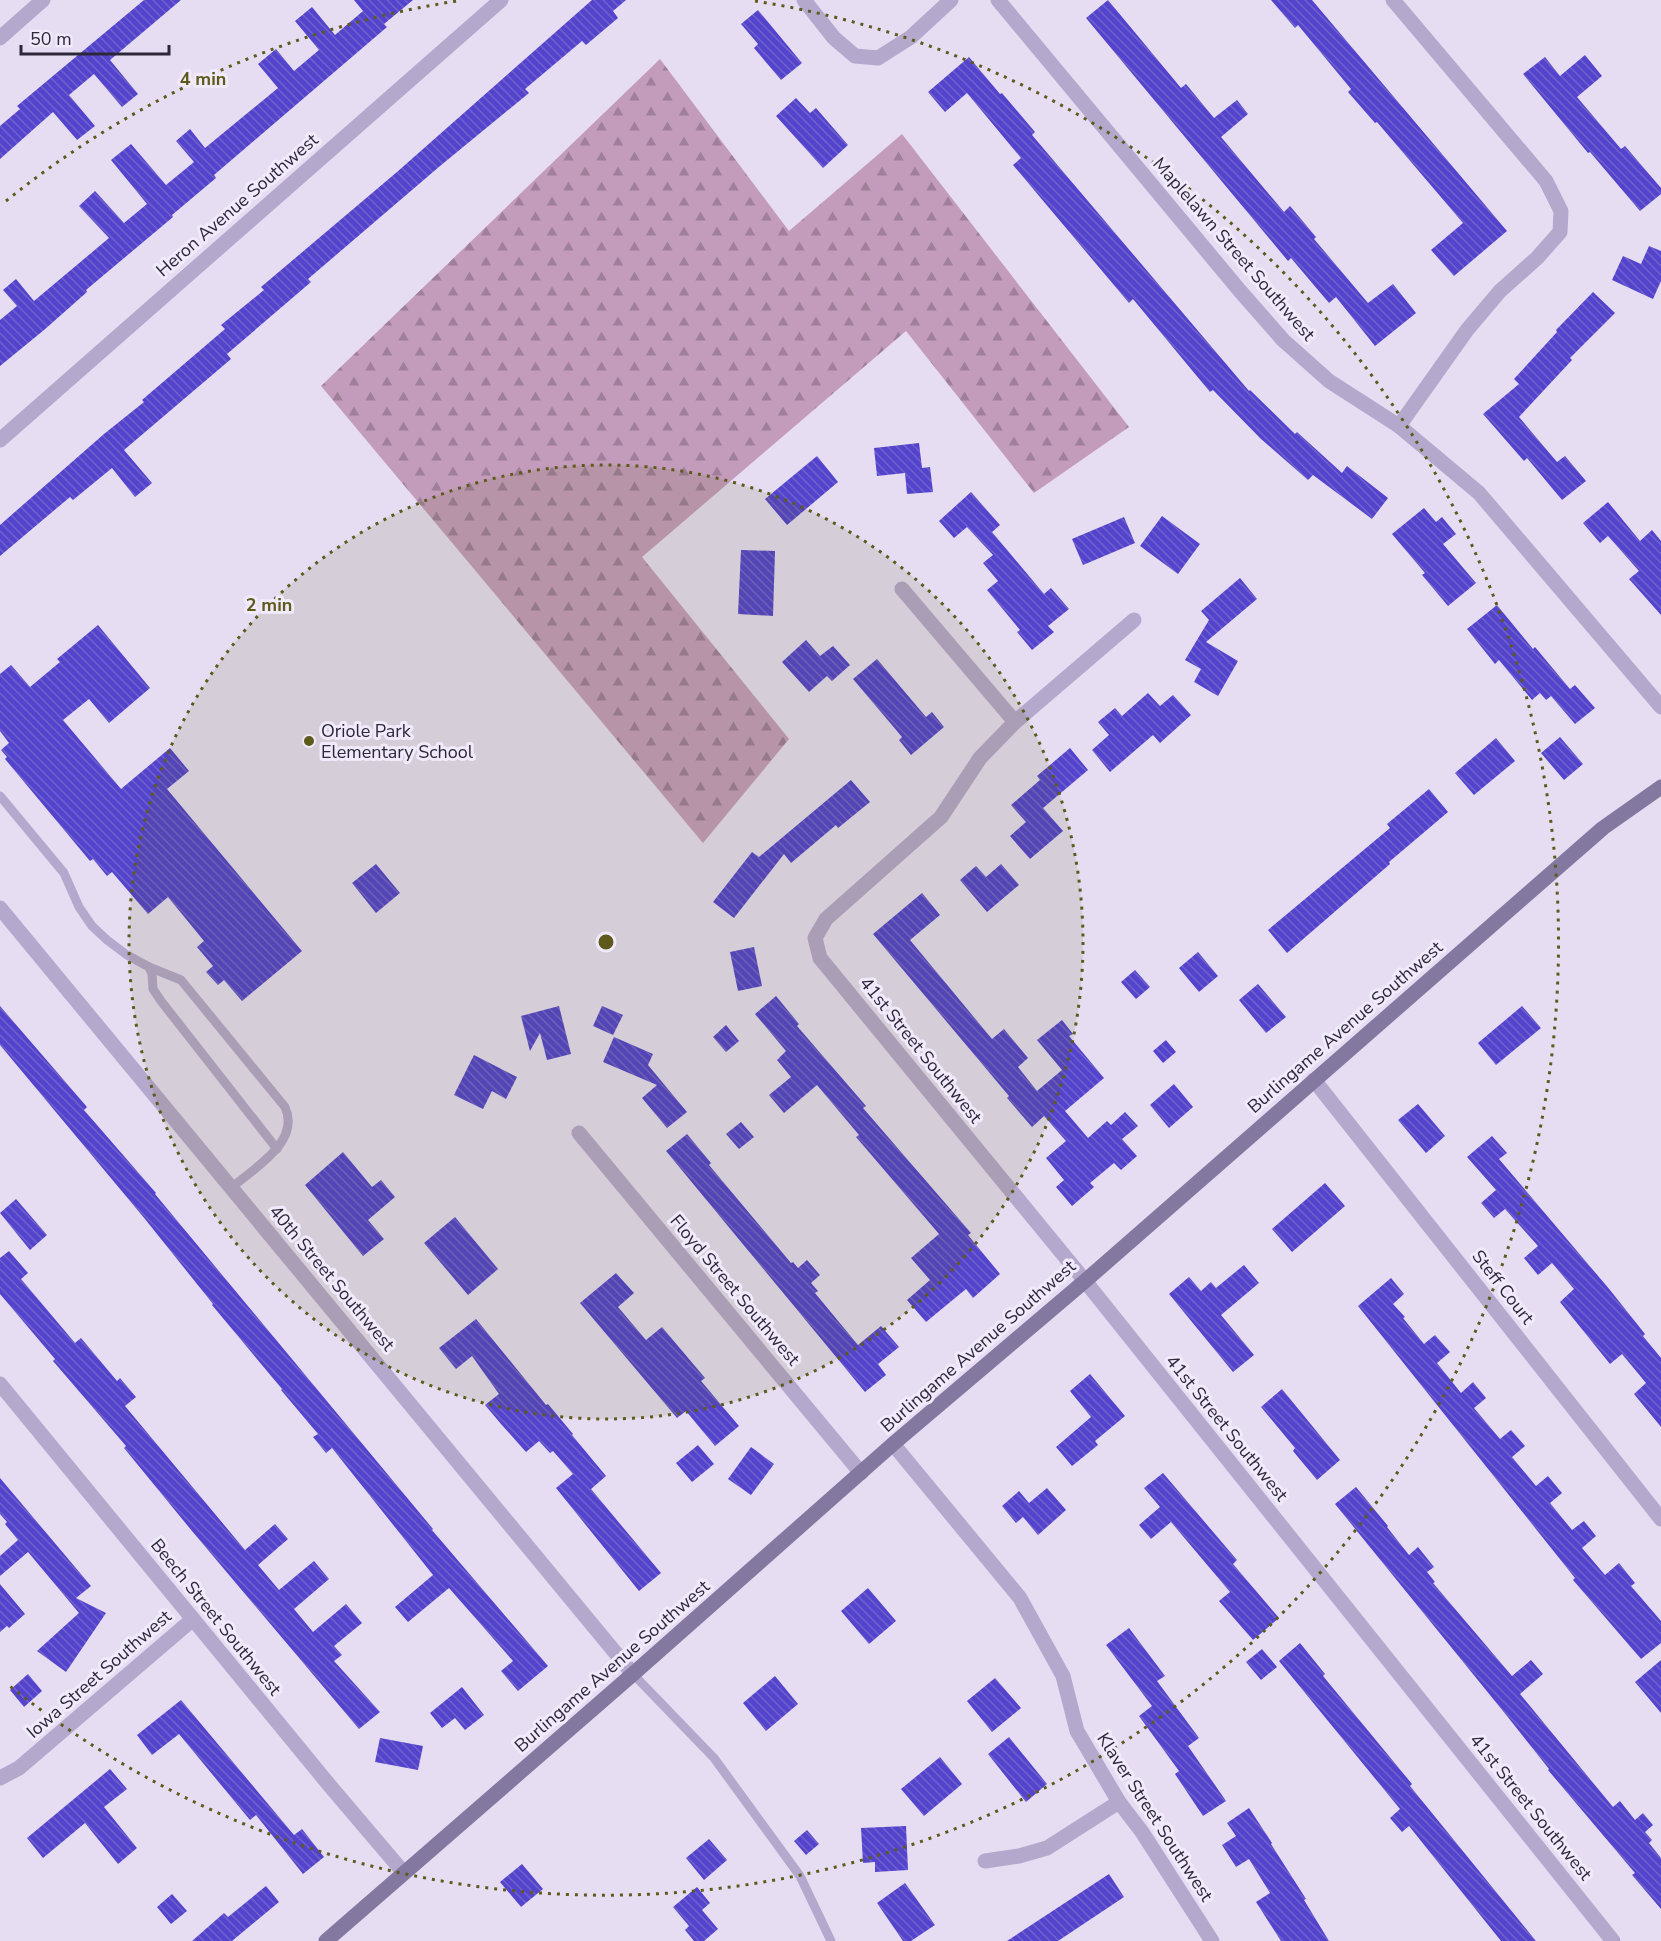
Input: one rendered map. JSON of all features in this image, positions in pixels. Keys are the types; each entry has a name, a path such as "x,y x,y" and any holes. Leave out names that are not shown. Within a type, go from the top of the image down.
{"street":[{"path":"0,38 43,0"},
{"name":"Heron Avenue Southwest","path":"0,440 501,0"},
{"path":"804,0 834,38 855,56 878,58 911,37 951,0"},
{"name":"Maplelawn Street Southwest","path":"998,0 1283,340 1329,381 1399,426 1479,493 1661,707"},
{"path":"1393,0 1546,181 1562,211 1560,231 1537,258 1500,291 1467,330 1399,426"},
{"path":"902,590 1015,722 1134,620"},
{"name":"41st Street Southwest","path":"1015,722 980,758 941,817 826,920 815,938 820,958 1085,1281 1613,1941"},
{"name":"Burlingame Avenue Southwest","path":"326,1941 893,1444 1085,1281 1603,828 1661,787"},
{"name":"40th Street Southwest","path":"0,908 633,1674"},
{"name":"Steff Court","path":"1314,1080 1661,1519"},
{"name":"Floyd Street Southwest","path":"579,1132 861,1473"},
{"name":"Beech Street Southwest","path":"0,1384 404,1873"},
{"name":"Klaver Street Southwest","path":"893,1444 1020,1598 1063,1676 1077,1731 1119,1802 1142,1832 1212,1941"},
{"name":"Iowa Street Southwest","path":"0,1778 19,1768 193,1619"},
{"path":"985,1860 1019,1856 1047,1848 1119,1802"}],"lane":[{"path":"0,796 64,873 79,907 92,926 117,948 149,967 177,977 186,985 280,1100 288,1113 289,1126 285,1138 277,1149 231,1188"},
{"path":"149,967 153,989 160,1001 277,1149"},
{"path":"633,1674 714,1758 800,1876 831,1941"}],"green space":[{"path":"660,59 789,231 902,134 1129,427 1034,493 906,331 642,557 789,739 703,843 321,386"}],"building":[{"path":"144,0 181,0 110,60 138,94 122,107 94,74 69,95 95,126 77,140 53,112 0,159 0,126 20,109 17,106"},
{"path":"354,0 413,0 384,24 387,27 214,175 216,178 172,215 173,217 0,366 0,320 17,306 3,290 16,279 34,301 109,238 79,206 95,191 124,223 147,204 111,160 131,144 166,185 194,162 176,141 190,129 205,148 278,88 258,64 276,49 294,71 319,50 295,21 312,7 335,35 363,11"},
{"path":"592,0 626,0 613,11 618,18 586,45 582,41 525,89 529,93 308,279 311,282 227,354 231,359 124,450 152,483 135,497 112,468 73,500 70,497 0,556 0,525 144,402 142,400 225,329 221,325 264,290 261,287 397,172"},
{"path":"1108,0 1181,88 1186,84 1214,118 1237,100 1248,114 1221,137 1284,212 1290,206 1316,237 1314,239 1368,303 1393,284 1416,313 1375,346 1336,297 1329,303 1291,258 1288,261 1086,18"},
{"path":"1271,0 1312,0 1507,231 1454,276 1431,250 1463,223 1377,122 1375,123 1348,92 1351,89 1298,25 1295,28"},
{"path":"758,10 802,63 781,80 754,48 758,44 741,24"},
{"path":"1585,55 1602,76 1577,97 1621,149 1625,146 1661,188 1661,194 1640,211 1590,152 1588,153 1523,74 1545,57 1560,76"},
{"path":"969,57 1035,132 1032,135 1249,391 1295,434 1297,432 1342,473 1347,466 1388,498 1372,519 1313,475 1308,480 1261,439 1213,390 1210,392 1133,299 1129,303 1013,165 1021,158 967,93 945,112 928,92"},
{"path":"796,98 810,113 816,108 848,145 823,168 776,116"},
{"path":"1649,246 1661,251 1661,281 1653,299 1612,280 1623,256 1641,264"},
{"path":"1593,292 1615,313 1570,358 1572,360 1519,417 1557,462 1565,456 1586,481 1562,500 1527,458 1524,461 1483,414 1519,384 1514,379 1557,332 1556,330"},
{"path":"919,443 922,468 930,467 933,492 907,494 905,473 877,476 874,448"},
{"path":"817,456 838,482 787,525 765,499"},
{"path":"971,492 1000,525 992,532 1044,594 1051,588 1069,609 1048,626 1054,632 1032,650 1017,632 1020,630 987,590 998,581 983,563 993,555 967,527 954,538 939,521"},
{"path":"1608,502 1640,541 1652,530 1661,541 1661,615 1629,579 1639,571 1608,536 1600,543 1583,523"},
{"path":"1424,508 1436,522 1442,517 1456,534 1443,544 1476,583 1448,606 1422,575 1425,573 1392,534"},
{"path":"1162,516 1200,544 1178,574 1140,546"},
{"path":"1124,517 1135,543 1083,565 1072,539"},
{"path":"741,550 775,551 773,616 738,614"},
{"path":"1240,578 1257,599 1206,642 1238,661 1218,696 1194,682 1201,669 1185,660 1209,620 1201,611"},
{"path":"1497,605 1570,689 1575,685 1595,708 1575,724 1551,696 1546,700 1540,693 1532,700 1499,660 1495,664 1467,629"},
{"path":"98,625 150,688 109,723 89,699 63,720 121,789 170,748 189,771 167,789 302,951 242,1001 224,980 218,985 206,972 213,966 197,947 204,941 168,897 148,914 112,872 107,876 93,859 90,861 5,759 7,757 1,750 9,743 0,731 0,674 11,665 30,687 60,662 57,659"},
{"path":"806,640 820,656 833,646 850,665 832,681 827,676 809,692 782,662"},
{"path":"877,659 926,717 932,712 944,727 911,755 899,740 902,737 853,679"},
{"path":"1148,693 1160,706 1173,695 1191,715 1160,743 1153,735 1110,772 1092,750 1109,735 1098,722 1115,708 1122,716"},
{"path":"1560,737 1583,764 1564,780 1541,753"},
{"path":"1496,738 1515,761 1474,795 1455,773"},
{"path":"1070,748 1088,770 1043,808 1063,831 1030,859 1010,836 1026,822 1011,805 1040,780 1037,776"},
{"path":"851,780 870,802 838,828 836,825 791,863 784,854 734,918 713,902 752,852 759,857"},
{"path":"1429,789 1448,812 1287,953 1268,930 1390,828 1387,824"},
{"path":"376,864 400,893 376,913 352,883"},
{"path":"1001,864 1019,885 987,912 960,880 976,866 986,877"},
{"path":"922,893 940,915 910,940 992,1039 1004,1029 1028,1058 1018,1067 1037,1091 1062,1070 1037,1040 1062,1020 1073,1034 1069,1036 1104,1078 1065,1111 1088,1138 1107,1121 1111,1125 1125,1112 1138,1126 1122,1139 1137,1156 1121,1170 1114,1163 1090,1183 1094,1187 1072,1206 1056,1187 1064,1180 1046,1158 1066,1141 1044,1116 1032,1127 1007,1098 1009,1096 873,934"},
{"path":"754,947 762,986 738,991 730,952"},
{"path":"1198,952 1218,976 1199,992 1179,968"},
{"path":"1135,970 1150,987 1136,999 1121,982"},
{"path":"1258,984 1286,1017 1266,1033 1239,1000"},
{"path":"776,996 799,1024 797,1026 866,1106 863,1108 971,1233 968,1235 1000,1274 973,1298 966,1289 926,1322 907,1300 930,1280 911,1258 939,1234 856,1137 859,1135 817,1085 784,1113 769,1095 791,1077 777,1060 786,1051 755,1014"},
{"path":"0,1006 87,1107 84,1110 156,1193 432,1530 548,1666 518,1691 501,1671 513,1661 449,1588 408,1622 395,1607 433,1575 332,1448 326,1453 313,1437 318,1434 145,1219 0,1045"},
{"path":"559,1006 571,1054 547,1060 540,1033 530,1051 521,1016"},
{"path":"602,1006 623,1015 613,1035 593,1026"},
{"path":"1522,1006 1541,1028 1496,1065 1478,1043"},
{"path":"726,1025 739,1041 726,1052 713,1037"},
{"path":"614,1037 653,1054 648,1065 687,1112 667,1128 642,1098 657,1085 603,1062"},
{"path":"1166,1040 1176,1052 1163,1063 1153,1051"},
{"path":"474,1055 517,1077 506,1099 492,1091 483,1109 454,1095"},
{"path":"1174,1084 1193,1107 1169,1128 1150,1105"},
{"path":"1418,1104 1445,1136 1426,1153 1398,1120"},
{"path":"741,1122 754,1137 739,1149 726,1134"},
{"path":"687,1134 711,1163 709,1165 791,1263 793,1262 798,1268 807,1260 820,1275 811,1283 818,1291 815,1293 858,1345 881,1326 899,1347 878,1364 886,1375 865,1392 666,1151"},
{"path":"1492,1136 1507,1153 1499,1159 1610,1290 1661,1358 1661,1427 1634,1394 1646,1383 1622,1354 1610,1364 1560,1302 1574,1289 1552,1263 1538,1275 1524,1258 1538,1246 1505,1209 1494,1218 1481,1203 1496,1190 1467,1157"},
{"path":"343,1152 372,1187 381,1180 395,1197 368,1220 384,1239 363,1256 305,1185"},
{"path":"1325,1183 1345,1206 1292,1252 1272,1229"},
{"path":"16,1199 47,1235 30,1250 0,1213"},
{"path":"455,1217 498,1269 468,1295 424,1243"},
{"path":"9,1251 28,1273 21,1279 75,1343 81,1338 117,1381 120,1378 136,1397 125,1406 245,1550 275,1524 288,1539 258,1565 279,1590 314,1561 329,1579 294,1609 313,1632 346,1604 362,1623 334,1646 342,1655 334,1661 380,1712 359,1729 192,1531 124,1448 126,1446 53,1361 55,1359 0,1294 0,1258"},
{"path":"1244,1265 1259,1283 1221,1315 1254,1355 1233,1372 1169,1294 1189,1277 1201,1291 1211,1282 1216,1288"},
{"path":"616,1273 634,1293 618,1307 646,1340 662,1327 705,1378 701,1381 739,1426 715,1446 686,1411 677,1418 580,1303"},
{"path":"1391,1278 1404,1294 1393,1304 1405,1317 1403,1318 1424,1344 1435,1335 1450,1352 1437,1363 1461,1393 1473,1382 1486,1398 1474,1408 1500,1439 1511,1430 1525,1446 1512,1457 1536,1486 1548,1476 1562,1493 1550,1503 1572,1530 1584,1521 1596,1536 1582,1548 1605,1575 1619,1563 1635,1583 1631,1586 1661,1621 1661,1643 1641,1659 1573,1580 1575,1578 1358,1306"},
{"path":"476,1319 606,1476 591,1489 661,1573 639,1591 556,1488 573,1474 553,1451 550,1453 539,1441 526,1452 501,1424 485,1405 499,1394 472,1356 456,1369 439,1348"},
{"path":"1090,1374 1125,1416 1095,1441 1098,1445 1072,1466 1056,1447 1091,1417 1070,1391"},
{"path":"1282,1389 1340,1460 1317,1480 1293,1451 1295,1448 1261,1407"},
{"path":"698,1445 714,1464 692,1482 676,1463"},
{"path":"751,1447 774,1464 751,1495 728,1479"},
{"path":"1163,1473 1237,1560 1233,1564 1279,1618 1253,1640 1219,1601 1230,1592 1171,1522 1151,1539 1139,1525 1160,1507 1144,1488"},
{"path":"0,1478 91,1586 76,1598 106,1613 66,1672 37,1651 79,1613 28,1552 0,1576 0,1556 18,1540 0,1514"},
{"path":"1356,1487 1409,1555 1418,1547 1434,1567 1427,1572 1435,1582 1433,1583 1512,1676 1531,1660 1543,1674 1520,1694 1613,1807 1620,1801 1635,1820 1643,1813 1653,1825 1645,1832 1652,1840 1649,1843 1661,1858 1661,1909 1632,1875 1635,1873 1548,1770 1335,1504"},
{"path":"1047,1488 1066,1510 1038,1535 1023,1517 1016,1523 1002,1506 1019,1491 1029,1503"},
{"path":"0,1584 25,1614 9,1628 7,1626 0,1632"},
{"path":"868,1588 896,1621 869,1644 841,1611"},
{"path":"1129,1628 1165,1676 1157,1681 1199,1738 1188,1746 1226,1801 1203,1816 1175,1774 1179,1771 1139,1716 1152,1706 1106,1645"},
{"path":"1300,1643 1325,1674 1323,1676 1412,1784 1410,1786 1536,1941 1501,1941 1409,1826 1402,1832 1390,1818 1400,1809 1279,1661"},
{"path":"1262,1649 1277,1667 1261,1680 1246,1662"},
{"path":"1661,1660 1661,1713 1635,1682"},
{"path":"28,1674 42,1691 24,1707 10,1690"},
{"path":"775,1676 798,1704 766,1731 743,1703"},
{"path":"995,1678 1021,1708 992,1732 967,1701"},
{"path":"462,1687 484,1715 465,1730 455,1718 442,1728 430,1713"},
{"path":"181,1700 294,1835 302,1829 324,1857 303,1874 256,1815 250,1820 179,1734 152,1755 137,1735"},
{"path":"1009,1737 1047,1784 1026,1802 988,1754"},
{"path":"380,1738 423,1746 418,1770 375,1762"},
{"path":"940,1757 962,1784 924,1816 901,1789"},
{"path":"110,1769 127,1789 104,1807 137,1848 118,1864 85,1823 43,1858 27,1838"},
{"path":"1249,1808 1306,1899 1304,1900 1329,1941 1281,1941 1256,1902 1270,1893 1249,1859 1236,1867 1222,1845 1236,1836 1227,1823"},
{"path":"906,1826 908,1870 875,1872 875,1862 863,1863 861,1828"},
{"path":"807,1830 819,1844 806,1855 794,1841"},
{"path":"709,1839 727,1860 704,1880 686,1858"},
{"path":"522,1864 543,1889 521,1907 500,1882"},
{"path":"1109,1874 1124,1897 1058,1941 1007,1941"},
{"path":"905,1883 935,1925 911,1941 903,1941 877,1903"},
{"path":"266,1886 279,1902 232,1941 192,1941 224,1913 228,1917"},
{"path":"697,1887 710,1903 702,1910 718,1929 704,1941 694,1941 685,1930 689,1926 673,1907"},
{"path":"172,1894 187,1911 171,1924 157,1907"}],"place":[{"name":"Oriole Park Elementary School","path":"309,741"}]}
